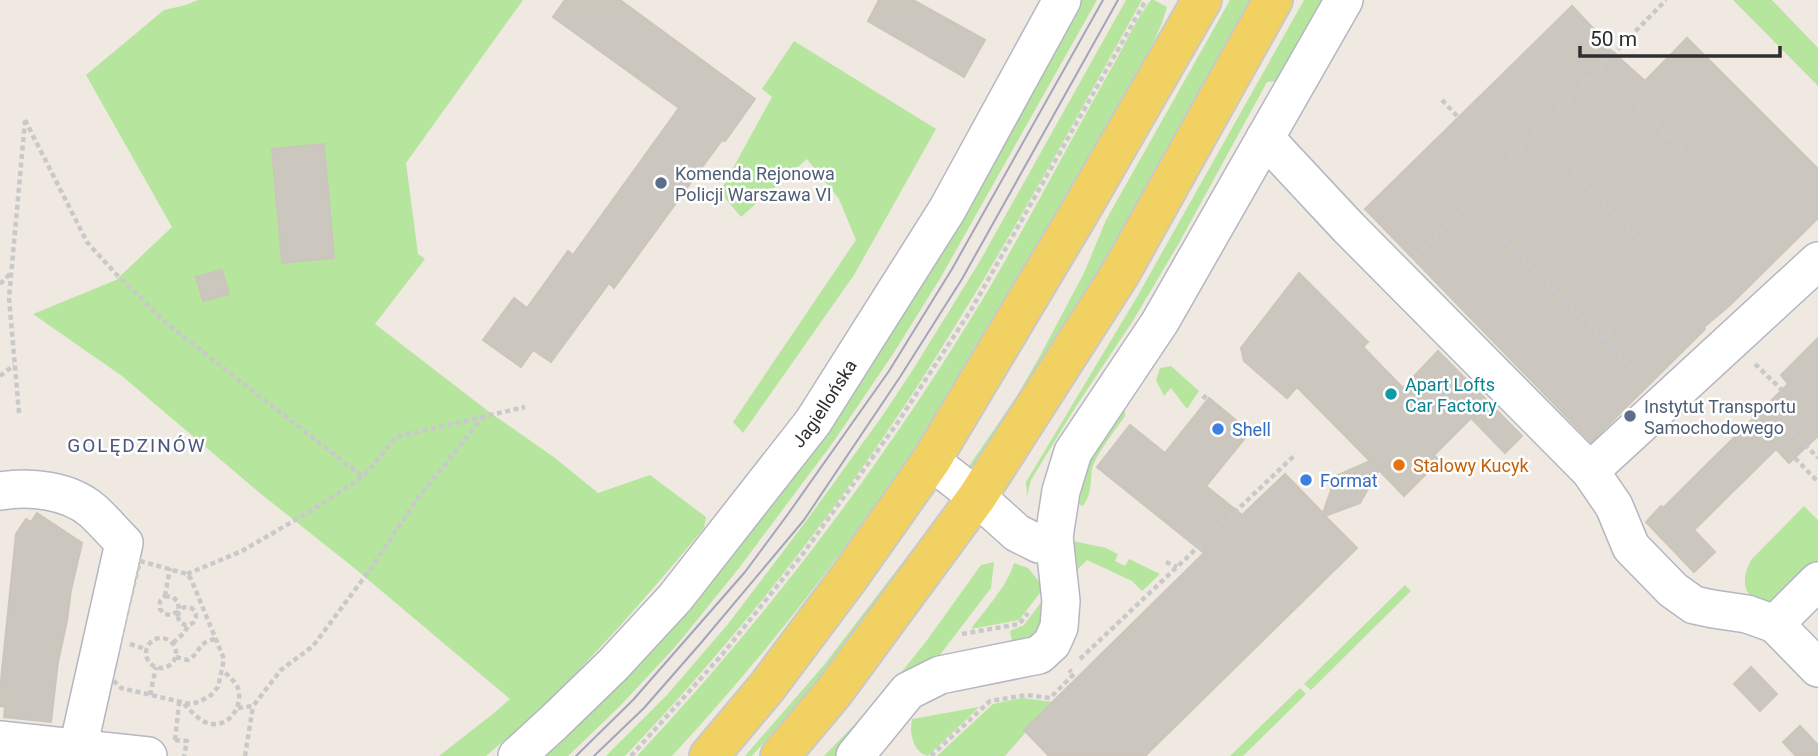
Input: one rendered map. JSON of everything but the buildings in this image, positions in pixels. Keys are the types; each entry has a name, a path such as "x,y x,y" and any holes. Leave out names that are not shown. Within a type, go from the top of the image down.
{"main road":[{"path":"709,756 767,687 850,576 930,461 1078,215 1202,0"},
{"path":"780,756 833,693 977,497 1120,274 1273,0"}],"street":[{"name":"Jagiellońska","path":"517,756 613,665 675,598 813,422 947,210 1062,0"},
{"path":"855,756 908,691 940,676 1039,655 1052,643 1059,627 1061,601 1054,537 1061,491 1073,452 1160,322 1344,0"},
{"path":"1265,138 1348,228 1590,471 1614,506 1631,547 1673,590 1694,605 1747,614 1775,624 1818,668"},
{"path":"1590,471 1818,261"},
{"path":"930,461 977,497 1017,533 1039,544 1054,537"},
{"path":"0,491 19,488 67,495 92,510 124,543 78,748"},
{"path":"1775,624 1818,581"},
{"path":"0,740 78,748 161,748"}],"path":[{"path":"631,756 721,656 802,555 896,425 971,310 1146,0"},
{"path":"1582,86 1666,0"},
{"path":"1455,215 1573,95"},
{"path":"1442,100 1459,118"},
{"path":"1637,107 1694,161"},
{"path":"19,413 9,298 25,120 87,242 115,274 166,323 363,477"},
{"path":"1573,170 1657,258"},
{"path":"1396,276 1447,223"},
{"path":"1503,239 1666,402"},
{"path":"0,284 11,272"},
{"path":"1603,339 1614,327"},
{"path":"1755,364 1782,390"},
{"path":"0,376 14,365"},
{"path":"1203,399 1208,393"},
{"path":"187,574 242,551 363,477 396,437 525,407"},
{"path":"245,756 253,706 281,670 313,646 369,571 418,498 483,417"},
{"path":"1793,432 1818,458"},
{"path":"1079,660 1296,454"},
{"path":"1795,458 1818,482"},
{"path":"140,561 170,568 187,574 191,579 224,659 218,687 211,695 190,704 121,688 111,674 140,561"},
{"path":"1166,562 1177,567"},
{"path":"165,596 173,597 178,603 178,611 177,618 181,624 194,622 196,615 192,608 185,607 178,611 172,615 164,614 160,608 170,568"},
{"path":"962,634 1020,624 1058,577"},
{"path":"173,643 184,633 187,625"},
{"path":"164,637 173,643 176,657 169,667 156,667 148,660 146,649 153,639 164,637"},
{"path":"176,657 188,660 196,656 206,641 216,639"},
{"path":"150,695 156,667"},
{"path":"181,703 201,720 211,724 227,720 238,708 239,691 223,669"},
{"path":"931,756 990,701 1027,695 1051,698 1074,674 1069,670"},
{"path":"161,748 181,703"},
{"path":"238,708 253,706"}],"green space":[{"path":"198,0 523,0 406,163 418,254 425,259 375,324 598,493 650,475 706,517 704,528 598,649 531,718 486,756 439,756 510,699 122,376 33,314 116,280 172,227 86,75 164,10"},
{"path":"1081,0 1097,0 941,277 834,441 739,568 676,646 568,756 544,756 607,696 972,194"},
{"path":"1126,0 1142,0 999,253 949,336 876,447 798,555 714,658 625,756 606,756 667,695 728,624 883,415 980,261"},
{"path":"1151,0 1167,7 1147,56 1008,302 927,431 824,575 712,712 672,756 637,756 687,702 781,589 870,472 912,411 990,287 1135,24"},
{"path":"1230,0 1250,0 1102,267 976,470 969,470 969,466 1017,396 1041,354 1084,273 1106,220"},
{"path":"1304,0 1325,0 1279,81 1267,82 1179,243 1031,480 1027,496 1026,482 1137,297"},
{"path":"1733,0 1772,0 1818,48 1818,86"},
{"path":"794,41 936,129 854,275 743,433 733,422 856,240 839,199 807,159 741,217 720,192 772,97 762,89"},
{"path":"1171,366 1199,391 1187,409 1171,388 1164,396 1156,380 1160,368"},
{"path":"1122,407 1125,416 1094,464 1089,494 1082,506 1079,504 1089,456"},
{"path":"1804,506 1818,520 1818,564 1776,601 1768,603 1754,598 1745,584 1751,560"},
{"path":"935,520 936,525 864,623 752,756 745,756 824,665"},
{"path":"1073,541 1106,548 1118,554 1115,561 1125,566 1129,559 1160,574 1142,591 1132,581 1087,560 1071,576 1069,543"},
{"path":"994,562 991,588 936,660 877,706 836,756 824,756 883,695 925,643 981,565"},
{"path":"1014,563 1028,568 1043,586 1040,593 1019,620 971,629 1001,589"},
{"path":"1405,585 1411,591 1311,690 1304,684"},
{"path":"1045,597 1048,604 1037,631 1029,639 1013,647 1010,631 1024,625"},
{"path":"1300,688 1306,694 1243,756 1230,756"},
{"path":"1022,698 1053,702 1024,730 1026,732 1005,756 937,756 993,704"},
{"path":"979,707 928,756 916,746 911,730 912,719"}],"tram line":[{"path":"576,756 633,700 745,572 889,371 952,269 1103,0"},
{"path":"594,756 644,708 804,520 962,279 1118,0"}],"place":[{"name":"Komenda Rejonowa Policji Warszawa VI","path":"661,183"},
{"name":"Apart Lofts Car Factory","path":"1391,394"},
{"name":"Instytut Transportu Samochodowego","path":"1630,416"},
{"name":"Shell","path":"1218,429"},
{"name":"Stalowy Kucyk","path":"1399,465"},
{"name":"Format","path":"1306,480"}],"district":[{"name":"GOLĘDZINÓW","path":"137,445"}]}
